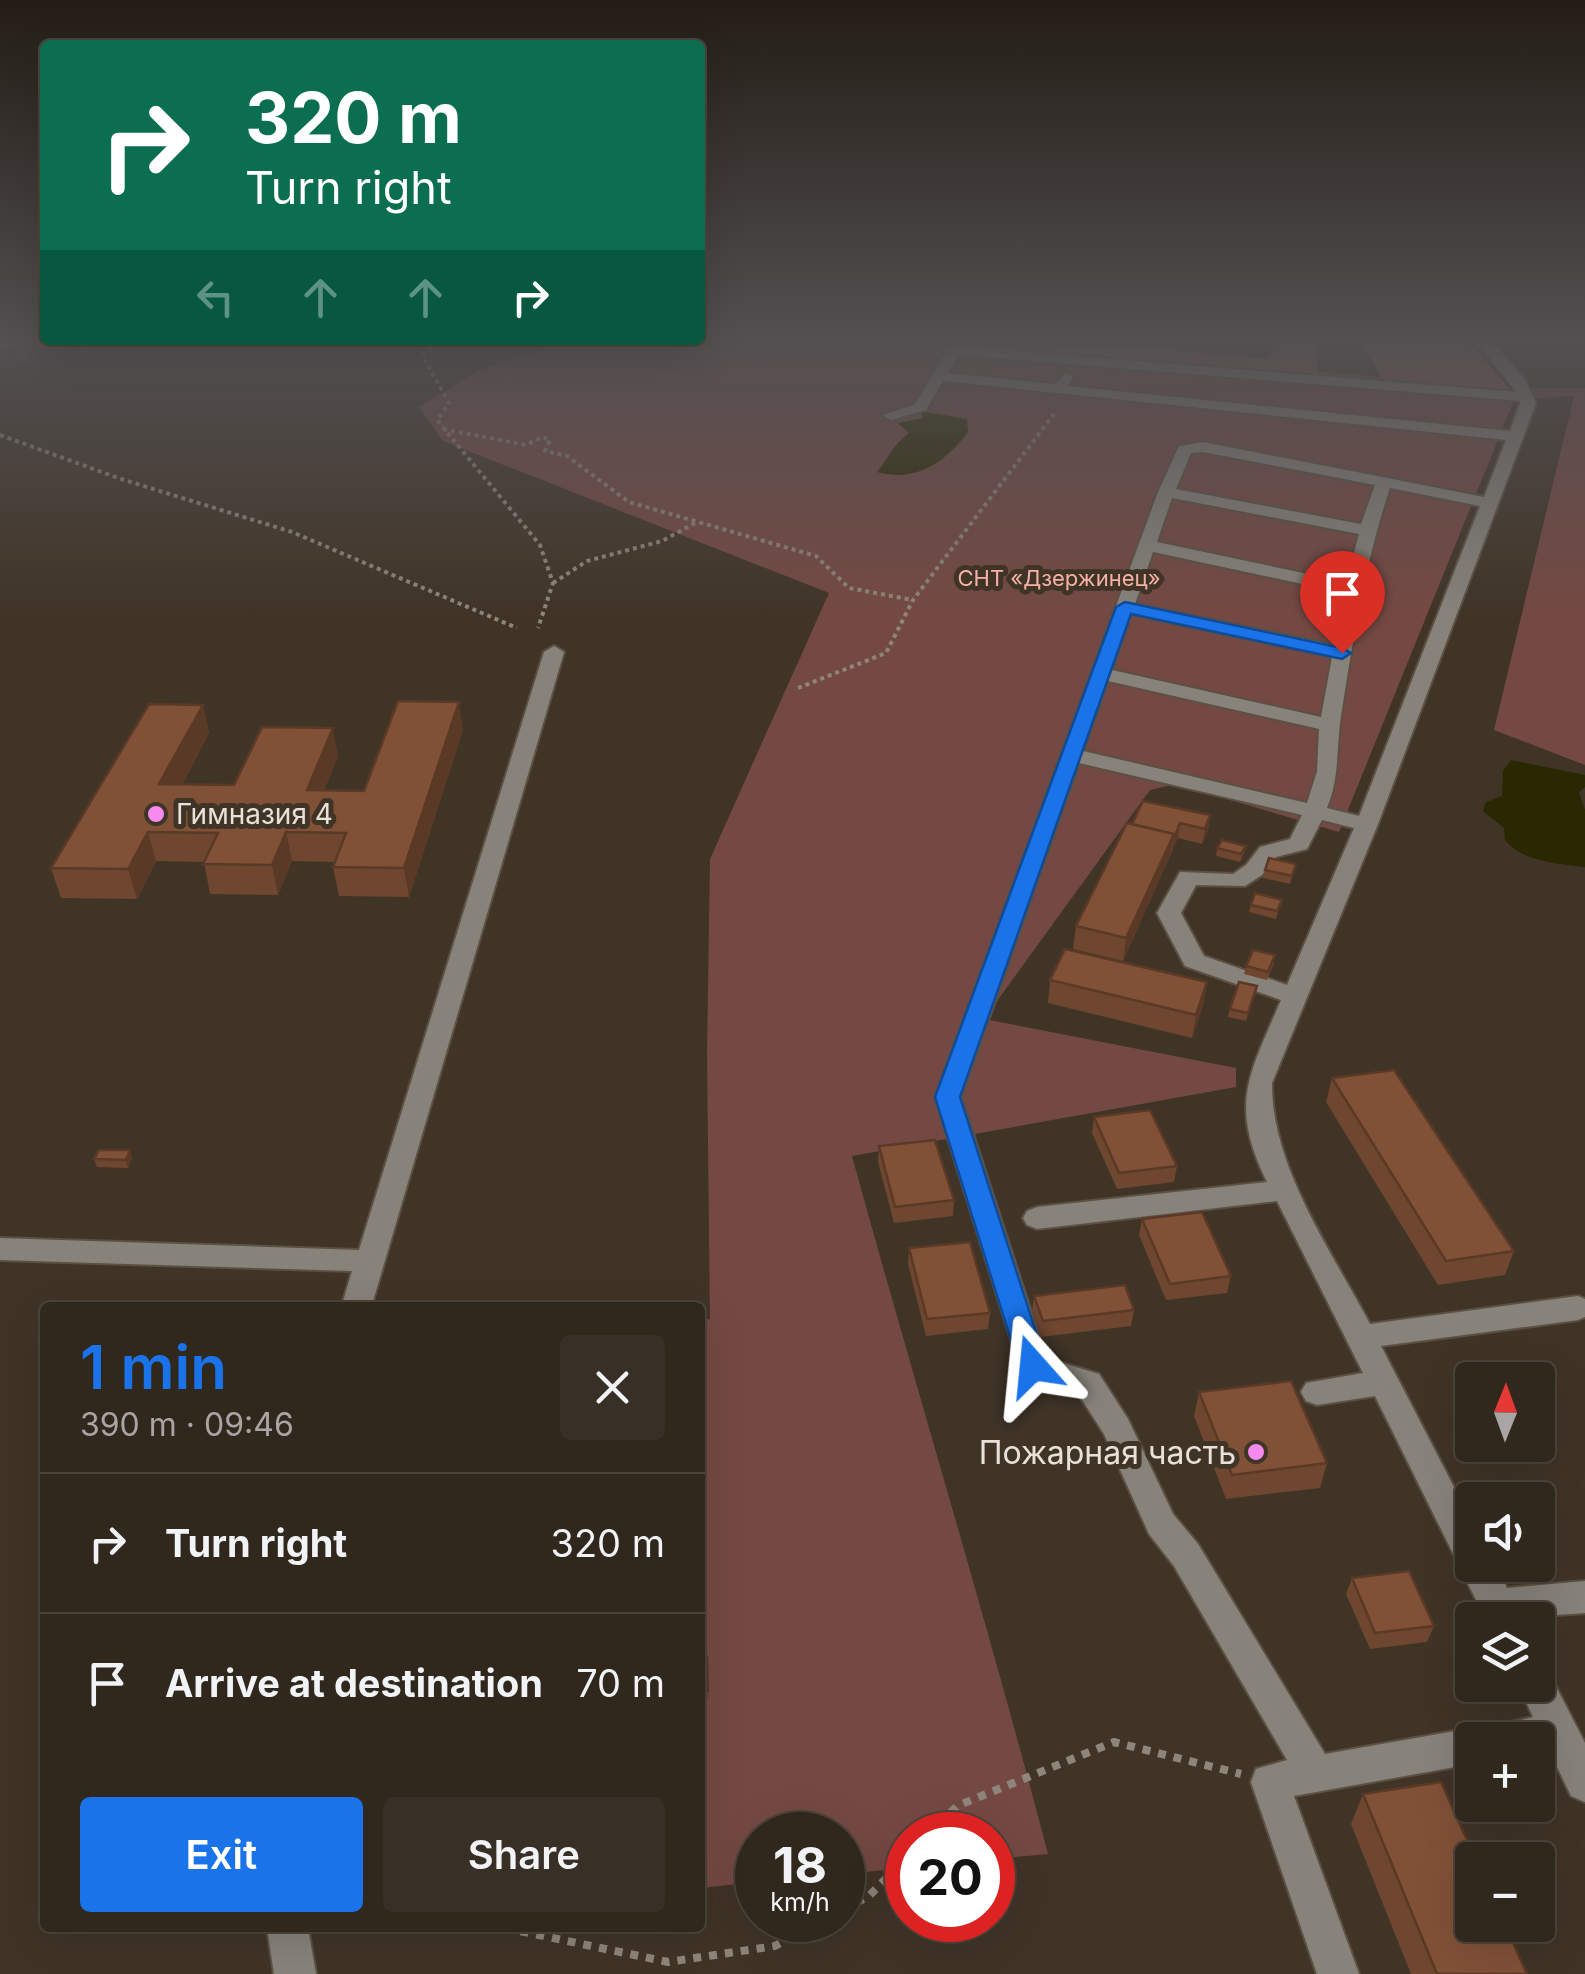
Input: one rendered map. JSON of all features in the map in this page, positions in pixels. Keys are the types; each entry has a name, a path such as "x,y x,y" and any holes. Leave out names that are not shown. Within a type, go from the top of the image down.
{"street":[{"path":"1479,432 1517,436"},
{"path":"1455,1521 1285,1190 1265,1141 1258,1102 1260,1083 1367,824 1518,432"},
{"path":"1316,1774 1186,1555 1161,1524 1117,1428 1088,1383 1033,1366 948,1097 1166,492 1185,450 1192,446 1490,503"},
{"path":"1296,997 1194,960 1169,913 1188,877 1237,880 1254,870 1268,852 1299,844 1315,812 1327,777 1329,726 1353,589 1366,530 1384,482"},
{"path":"1166,492 1366,530"},
{"path":"1147,545 1353,589"},
{"path":"1125,607 1342,653"},
{"path":"358,1302 554,652"},
{"path":"1101,674 1329,726"},
{"path":"1072,754 1367,824"},
{"path":"1037,1218 1285,1190"},
{"path":"0,1249 370,1261"},
{"path":"1362,1338 1578,1308"},
{"path":"1316,1392 1386,1382"},
{"path":"1555,1603 1585,1598"},
{"path":"1544,1702 1585,1783"},
{"path":"1338,1974 1270,1782 1455,1749"},
{"path":"289,1932 295,1974"}],"path":[{"path":"446,432 540,546 553,583 538,628"},
{"path":"463,432 526,445 542,438 550,440 545,451 567,456 629,502 816,556 850,588 913,600"},
{"path":"798,688 886,653 913,600 1040,432"},
{"path":"0,435 121,479 292,532 517,628"},
{"path":"553,583 587,561 662,541 698,522"},
{"path":"950,1812 956,1806 1114,1742 1270,1782"},
{"path":"865,1898 885,1879"},
{"path":"523,1932 668,1962 783,1942"}],"green space":[{"name":"СНТ «Дзержинец»","path":"437,432 1501,432 1339,832 1176,784 1150,790 984,1019 1236,1068 1236,1087 852,1156 1048,1854 1015,1857 1015,1812 885,1812 885,1870 865,1872 865,1812 735,1812 735,1884 705,1887 710,859 829,593 443,441"},
{"name":"СНТ «Дзержинец»","path":"1565,432 1585,432 1585,765 1494,730"}],"shaded area":[{"path":"968,432 940,461 917,472 877,472 909,433"},
{"path":"1511,760 1585,775 1585,787 1579,792 1585,810 1585,867 1542,861 1521,853 1505,840 1504,828 1483,811 1486,802 1502,796 1503,771"}],"building":[{"name":"Гимназия 4","path":"398,701 459,702 404,868 333,867 346,833 286,832 272,865 203,864 218,833 148,832 128,869 51,868 149,704 203,705 159,784 234,785 262,727 333,728 307,790 364,791"},
{"path":"1143,801 1210,815 1205,829 1180,823 1174,838 1174,834 1132,824"},
{"path":"1127,823 1174,834 1126,938 1076,926"},
{"path":"1222,840 1246,846 1241,854 1217,848"},
{"path":"1269,858 1296,864 1292,876 1265,870"},
{"path":"1255,893 1282,900 1277,911 1251,905"},
{"path":"1065,949 1207,982 1196,1015 1050,980"},
{"path":"1253,950 1275,955 1268,972 1246,966"},
{"path":"1239,982 1257,986 1248,1013 1230,1009"},
{"path":"1394,1070 1514,1251 1446,1261 1332,1078"},
{"path":"1150,1110 1177,1166 1119,1173 1094,1117"},
{"path":"935,1140 954,1200 895,1207 879,1146"},
{"path":"99,1150 130,1150 126,1160 94,1159"},
{"path":"1202,1212 1231,1276 1170,1284 1142,1219"},
{"path":"970,1242 990,1313 927,1319 909,1248"},
{"path":"1125,1285 1134,1310 1043,1321 1034,1296"},
{"name":"Пожарная часть","path":"1291,1381 1327,1463 1232,1475 1199,1392"},
{"path":"1409,1571 1434,1626 1375,1633 1352,1578"},
{"path":"705,1657 708,1691 705,1691"},
{"path":"1441,1782 1455,1822 1459,1822 1468,1842 1455,1842 1455,1942 1513,1942 1527,1974 1437,1974 1363,1794"}],"place":[{"name":"Гимназия 4","path":"156,814"},
{"name":"Пожарная часть","path":"1256,1452"}],"route":[{"path":"1033,1366 948,1097 1125,607 1342,653"}]}
